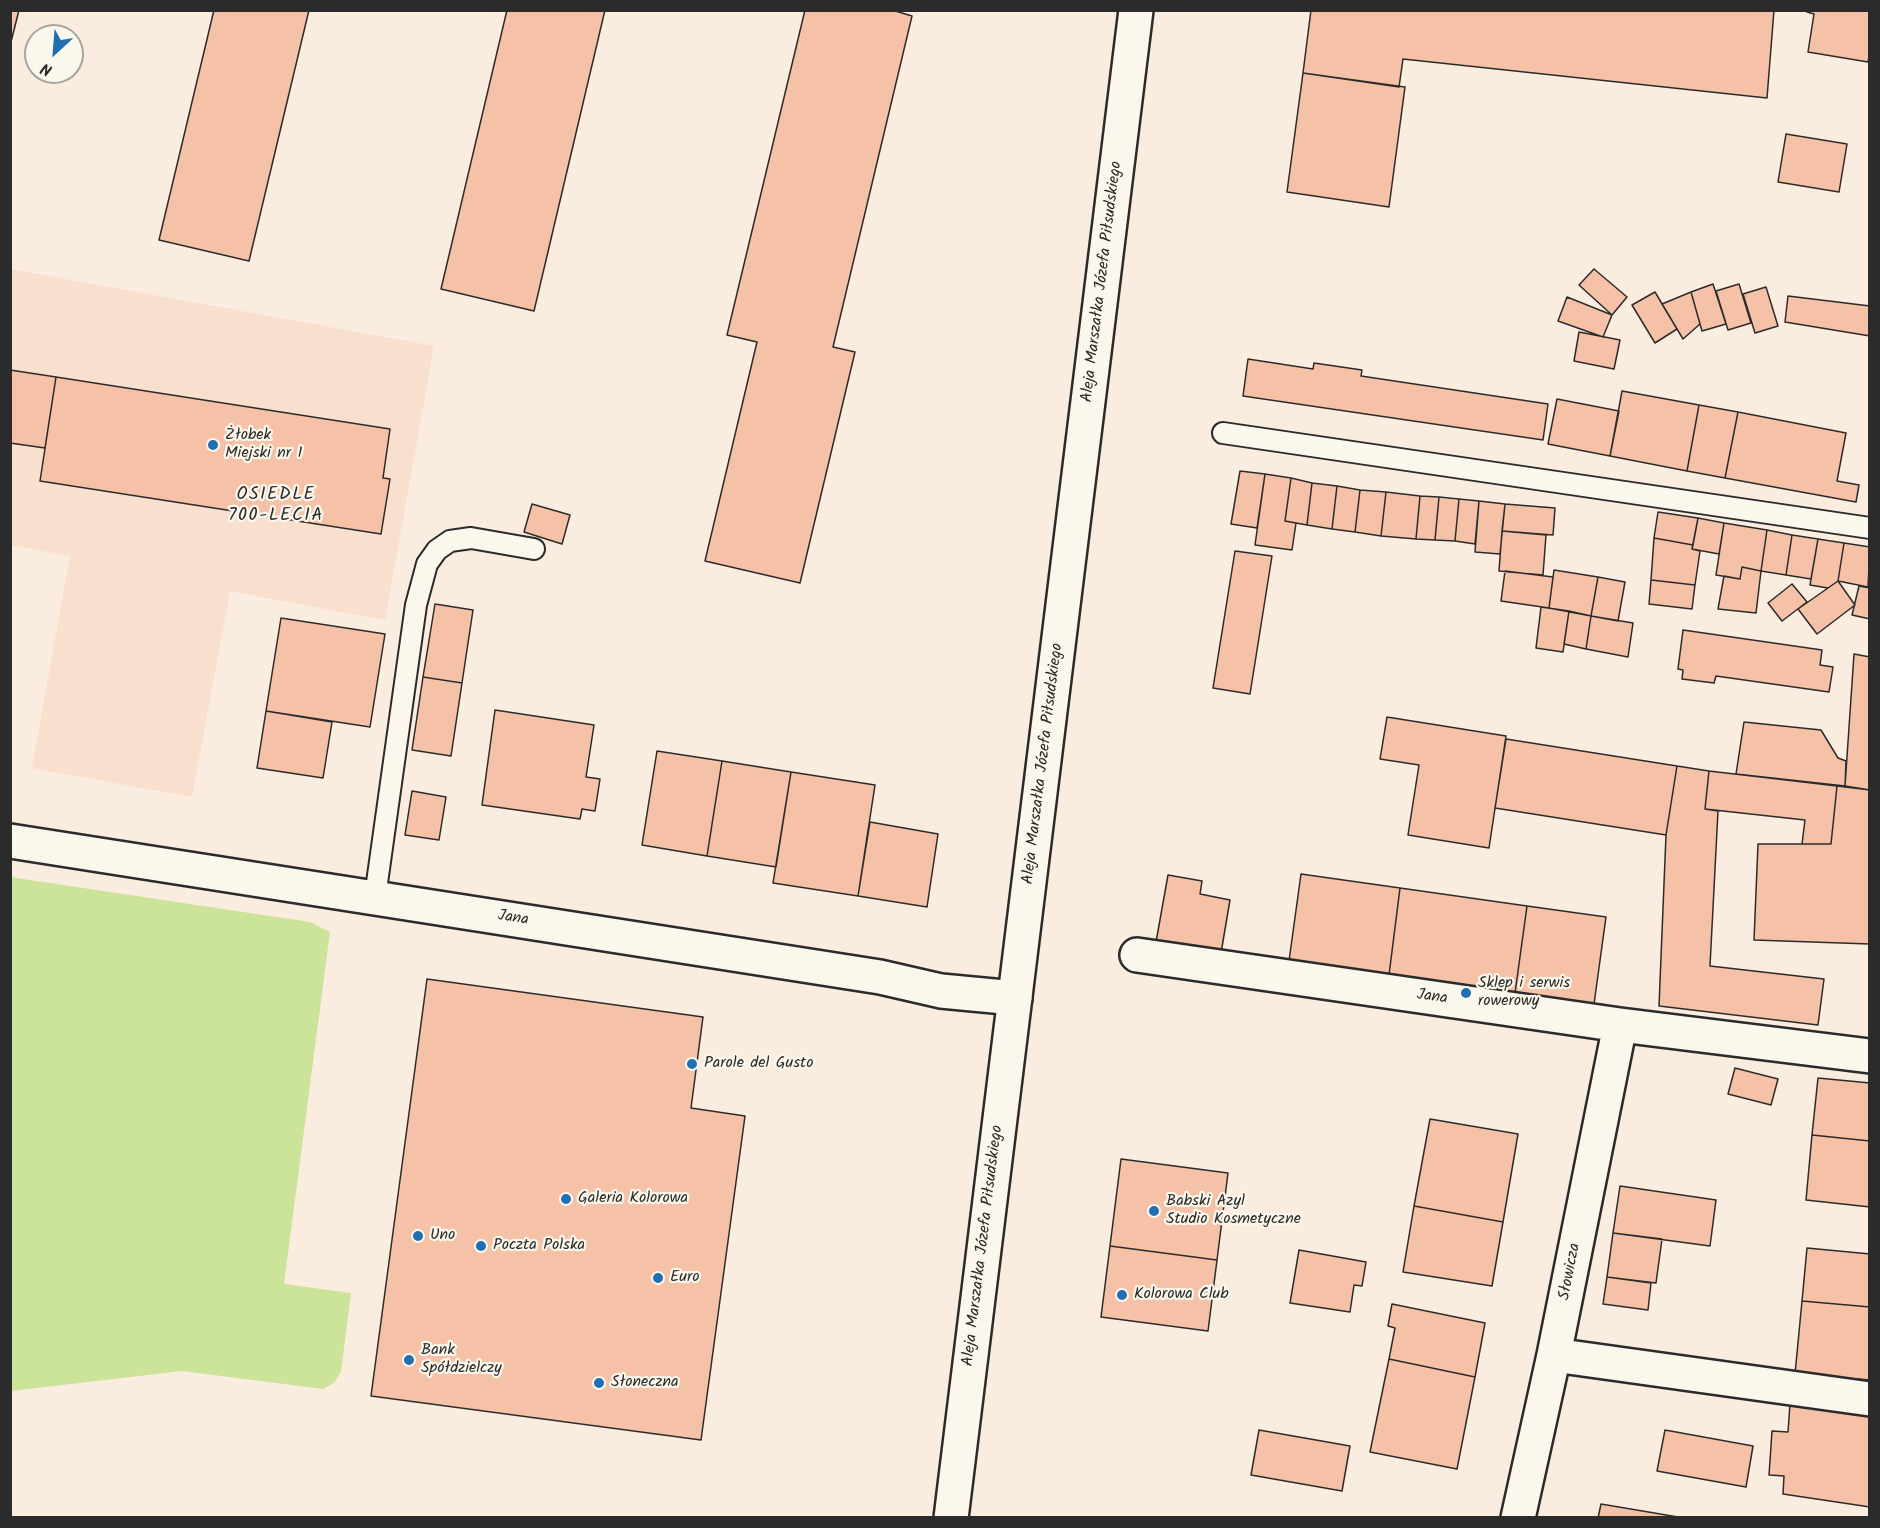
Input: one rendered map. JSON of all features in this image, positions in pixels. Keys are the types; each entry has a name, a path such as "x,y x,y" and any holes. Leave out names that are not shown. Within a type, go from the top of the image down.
{"street":[{"name":"Aleja Marszałka Józefa Piłsudskiego","path":"951,1518 1136,10"},
{"name":"Jana","path":"10,841 880,977 941,991 1015,998"},
{"name":"Jana","path":"1137,955 1620,1025 1869,1056"},
{"name":"Słowicza","path":"1518,1518 1554,1355 1620,1025"},
{"path":"1554,1355 1869,1400"}],"lane":[{"path":"1223,433 1869,528"},
{"path":"375,897 416,605 427,564 437,550 450,541 471,538 534,549"}],"shaded area":[{"name":"Żłobek Miejski nr 1","path":"10,269 434,346 385,620 230,591 192,797 32,768 70,556 11,545"}],"green space":[{"path":"10,877 310,922 330,932 284,1284 351,1293 341,1372 334,1383 323,1389 182,1371 11,1391"}],"building":[{"path":"10,10 19,10 10,46"},
{"path":"214,10 309,10 249,261 159,240"},
{"path":"507,10 605,10 534,311 441,289"},
{"path":"805,10 892,10 912,16 833,347 855,352 800,583 705,561 757,342 727,335"},
{"path":"1311,10 1774,10 1767,98 1403,59 1399,87 1303,73"},
{"path":"1808,10 1870,10 1868,62 1808,52 1814,14 1807,12"},
{"path":"1303,73 1405,87 1389,207 1287,192"},
{"path":"1786,134 1847,144 1839,192 1778,182"},
{"path":"1594,269 1627,297 1612,315 1579,285"},
{"path":"1713,284 1726,324 1702,331 1691,292"},
{"path":"1739,284 1751,323 1728,330 1716,291"},
{"path":"1766,287 1778,326 1755,333 1743,294"},
{"path":"1655,292 1677,329 1655,343 1632,305"},
{"path":"1691,292 1700,324 1683,339 1662,304"},
{"path":"1788,296 1870,306 1870,336 1785,322"},
{"path":"1567,297 1612,315 1603,337 1558,321"},
{"path":"1579,332 1620,340 1614,369 1574,361"},
{"path":"1248,359 1313,369 1314,363 1362,370 1361,376 1548,404 1543,440 1243,396"},
{"path":"10,370 56,377 45,448 10,443"},
{"path":"56,377 390,429 383,478 390,479 381,534 40,481"},
{"path":"1622,391 1699,405 1687,471 1610,456"},
{"path":"1557,399 1619,411 1610,456 1548,444"},
{"path":"1699,405 1738,412 1725,478 1687,471"},
{"path":"1738,412 1846,433 1837,481 1859,485 1856,502 1725,478"},
{"path":"1240,471 1265,474 1257,528 1231,524"},
{"path":"1265,474 1291,478 1285,521 1296,523 1292,550 1255,545"},
{"path":"1291,478 1312,483 1307,525 1285,521"},
{"path":"1312,483 1337,486 1332,529 1307,525"},
{"path":"1337,486 1360,490 1355,532 1332,529"},
{"path":"1360,490 1386,492 1381,536 1355,532"},
{"path":"1386,492 1420,496 1416,539 1381,536"},
{"path":"1420,496 1439,497 1435,540 1416,539"},
{"path":"1439,497 1459,499 1455,541 1435,540"},
{"path":"1459,499 1479,501 1475,544 1455,541"},
{"path":"1479,501 1505,504 1500,554 1475,552"},
{"path":"532,504 570,515 562,544 524,532"},
{"path":"1505,504 1555,508 1553,535 1502,531"},
{"path":"1658,512 1698,518 1693,545 1654,538"},
{"path":"1698,518 1724,523 1719,554 1692,549"},
{"path":"1724,523 1767,530 1761,571 1742,567 1740,579 1716,575"},
{"path":"1767,530 1792,535 1786,575 1761,571"},
{"path":"1502,531 1546,535 1543,575 1499,571"},
{"path":"1792,535 1818,539 1811,579 1786,575"},
{"path":"1654,538 1693,545 1692,549 1700,551 1695,585 1651,580"},
{"path":"1818,539 1844,543 1838,581 1828,588 1810,585"},
{"path":"1844,543 1870,547 1868,587 1838,581"},
{"path":"1235,551 1272,556 1250,694 1213,688"},
{"path":"1742,567 1761,571 1756,613 1718,609 1724,576 1740,579"},
{"path":"1554,570 1598,577 1591,616 1549,608"},
{"path":"1505,571 1553,577 1549,608 1501,601"},
{"path":"1598,577 1625,582 1618,621 1591,616"},
{"path":"1651,580 1695,585 1692,609 1649,604"},
{"path":"1838,581 1855,605 1817,634 1798,609"},
{"path":"1792,584 1807,602 1782,621 1768,603"},
{"path":"1859,586 1870,588 1870,619 1852,615"},
{"path":"435,604 473,610 462,683 423,677"},
{"path":"1541,607 1569,611 1563,652 1536,648"},
{"path":"1569,611 1591,616 1586,649 1564,644"},
{"path":"1591,616 1633,623 1628,657 1586,649"},
{"path":"281,618 385,634 370,727 266,711"},
{"path":"1683,630 1822,650 1820,665 1833,667 1829,692 1716,676 1714,683 1682,679 1683,670 1678,669"},
{"path":"1854,654 1870,657 1870,790 1845,786"},
{"path":"423,677 462,683 451,756 412,750"},
{"path":"495,710 594,725 586,777 600,779 595,811 582,809 580,819 482,805"},
{"path":"266,711 332,722 323,778 257,768"},
{"path":"1387,717 1506,736 1489,848 1408,835 1419,765 1380,759"},
{"path":"1744,722 1821,730 1838,758 1846,761 1845,786 1736,774"},
{"path":"1506,739 1677,766 1666,835 1495,808"},
{"path":"657,751 722,761 707,856 642,845"},
{"path":"722,761 791,772 776,867 707,856"},
{"path":"1677,766 1709,771 1705,809 1718,811 1710,966 1824,979 1818,1025 1659,1006 1666,835"},
{"path":"1709,771 1837,786 1831,844 1802,844 1805,820 1705,809"},
{"path":"791,772 875,785 858,896 773,883"},
{"path":"1837,786 1870,790 1870,944 1754,940 1758,844 1831,844"},
{"path":"412,791 446,797 439,840 405,835"},
{"path":"870,822 938,834 927,907 858,896"},
{"path":"1301,874 1400,888 1389,975 1289,961"},
{"path":"1168,875 1202,881 1200,894 1230,900 1221,953 1156,942"},
{"path":"1400,888 1527,906 1515,993 1389,975"},
{"path":"1527,906 1606,917 1594,1004 1515,993"},
{"name":"Galeria Kolorowa","path":"427,979 703,1017 691,1108 745,1116 701,1440 371,1396"},
{"path":"1735,1068 1778,1079 1771,1105 1728,1094"},
{"path":"1818,1078 1870,1083 1870,1141 1812,1135"},
{"path":"1430,1119 1518,1134 1503,1222 1414,1206"},
{"path":"1812,1135 1870,1141 1870,1207 1806,1200"},
{"path":"1121,1159 1228,1173 1217,1260 1110,1246"},
{"path":"1620,1186 1716,1200 1710,1246 1613,1233"},
{"path":"1414,1206 1503,1222 1492,1286 1403,1272"},
{"path":"1613,1233 1662,1239 1656,1283 1607,1277"},
{"path":"1110,1246 1217,1260 1208,1331 1101,1317"},
{"path":"1807,1248 1870,1254 1870,1307 1802,1301"},
{"path":"1299,1250 1366,1262 1362,1286 1354,1285 1350,1312 1290,1303"},
{"path":"1607,1277 1651,1283 1648,1310 1603,1304"},
{"path":"1802,1301 1870,1307 1870,1380 1795,1374"},
{"path":"1392,1304 1485,1323 1475,1377 1389,1359 1395,1328 1388,1326"},
{"path":"1389,1359 1475,1377 1457,1469 1370,1452"},
{"path":"1790,1404 1870,1416 1870,1507 1783,1494 1784,1476 1769,1475 1772,1431 1788,1432"},
{"path":"1259,1430 1350,1446 1342,1491 1251,1475"},
{"path":"1665,1430 1753,1446 1746,1487 1657,1471"},
{"path":"1601,1504 1684,1518 1598,1518"}],"place":[{"name":"Żłobek Miejski nr 1","path":"213,445"},
{"name":"Sklep i serwis rowerowy","path":"1466,993"},
{"name":"Parole del Gusto","path":"692,1064"},
{"name":"Galeria Kolorowa","path":"566,1199"},
{"name":"Babski Azyl Studio Kosmetyczne","path":"1154,1211"},
{"name":"Uno","path":"418,1236"},
{"name":"Poczta Polska","path":"481,1246"},
{"name":"Euro","path":"658,1278"},
{"name":"Kolorowa Club","path":"1122,1295"},
{"name":"Bank Spółdzielczy","path":"409,1360"},
{"name":"Słoneczna","path":"599,1383"}],"district":[{"name":"OSIEDLE 700-LECIA","path":"276,506"}]}
